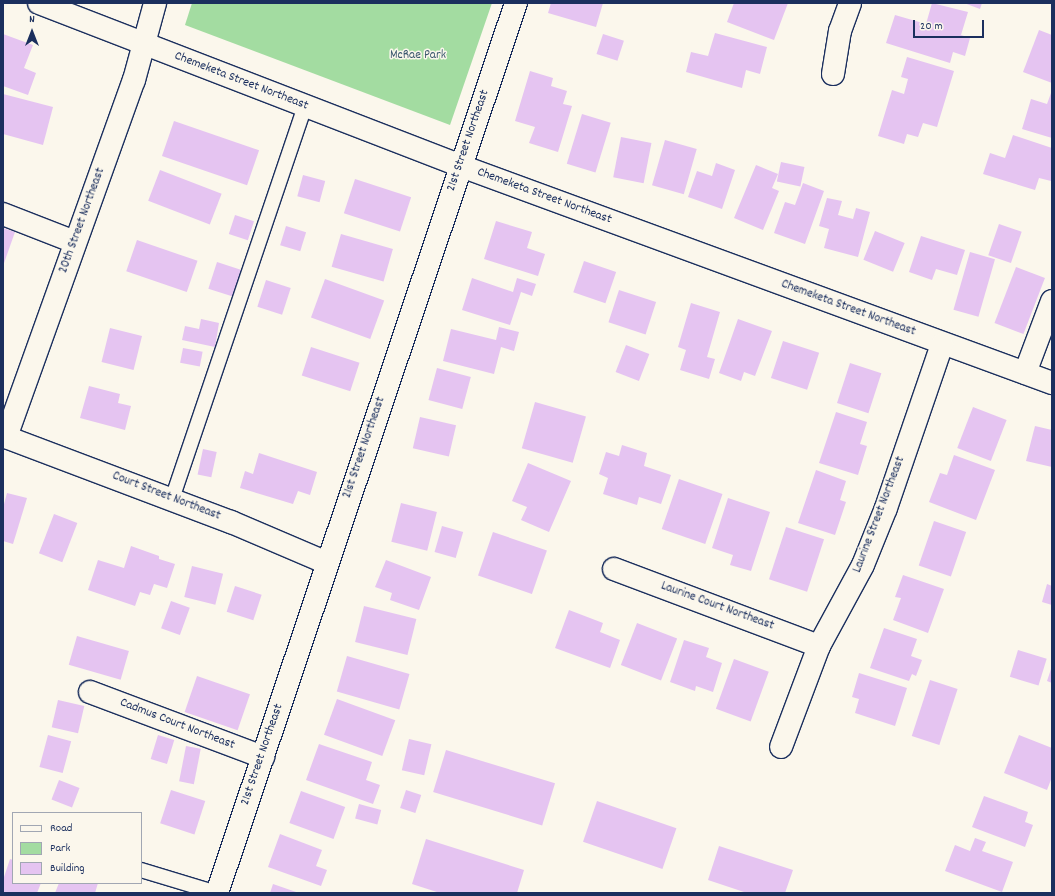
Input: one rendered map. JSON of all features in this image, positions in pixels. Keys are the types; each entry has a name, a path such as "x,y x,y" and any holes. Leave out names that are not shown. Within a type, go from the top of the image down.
{"street":[{"name":"Chemeketa Street Northeast","path":"39,3 461,166 1052,384"},
{"name":"20th Street Northeast","path":"4,436 134,80 155,3"},
{"name":"21st Street Northeast","path":"217,893 516,3"},
{"path":"833,74 840,31 850,3"},
{"path":"3,214 75,242"},
{"path":"1025,373 1052,301"},
{"name":"Laurine Street Northeast","path":"781,747 819,646 863,565 886,508 942,344"},
{"name":"Court Street Northeast","path":"4,436 172,499 327,563"},
{"name":"Laurine Court Northeast","path":"614,569 819,646"},
{"name":"Cadmus Court Northeast","path":"90,692 263,757"}],"lane":[{"path":"172,499 305,106"},
{"path":"142,870 217,893"}],"green space":[{"name":"McRae Park","path":"192,3 492,3 450,125 185,25"}],"building":[{"path":"551,3 603,3 596,27 548,13"},
{"path":"734,3 788,3 774,40 727,22"},
{"path":"932,3 968,12 961,35 970,38 965,56 953,52 950,63 886,43 895,15 926,24"},
{"path":"964,3 982,3 980,9"},
{"path":"1039,30 1052,35 1052,83 1023,72"},
{"path":"715,33 767,47 760,74 746,70 742,88 686,72 691,52 708,56"},
{"path":"3,34 33,45 24,68 36,73 28,95 3,86"},
{"path":"603,34 624,41 617,61 597,54"},
{"path":"907,57 954,71 937,127 923,123 918,137 907,134 904,144 878,136 892,90 904,94 908,79 901,77"},
{"path":"530,71 553,78 551,86 567,91 563,104 572,106 558,152 529,143 535,127 515,121"},
{"path":"1051,93 1052,138 1022,129 1031,99 1047,104"},
{"path":"3,94 53,107 43,145 3,134"},
{"path":"582,114 611,123 595,172 567,164"},
{"path":"174,121 259,150 247,185 162,156"},
{"path":"1013,135 1052,148 1051,181 1039,178 1035,190 983,174 990,153 1005,158"},
{"path":"621,137 651,143 644,183 613,177"},
{"path":"665,140 697,149 684,194 652,185"},
{"path":"781,162 804,167 800,187 777,182"},
{"path":"716,163 735,170 722,209 688,197 697,171 712,176"},
{"path":"756,165 778,174 772,188 779,191 763,230 734,218"},
{"path":"160,170 222,194 210,224 148,201"},
{"path":"303,175 325,181 320,202 297,196"},
{"path":"355,179 411,197 400,231 344,213"},
{"path":"803,183 824,191 805,244 774,233 785,202 795,205"},
{"path":"827,198 842,201 838,215 853,219 856,208 870,212 858,257 824,248 829,229 819,226"},
{"path":"235,215 254,221 248,240 229,234"},
{"path":"496,221 532,232 527,248 545,254 538,276 484,259"},
{"path":"999,224 1022,232 1011,263 988,255"},
{"path":"286,226 306,232 300,251 280,245"},
{"path":"3,228 15,232 3,266"},
{"path":"875,231 905,243 893,272 863,260"},
{"path":"341,234 393,249 384,282 332,267"},
{"path":"921,236 965,250 957,275 936,269 932,280 909,272"},
{"path":"137,240 198,261 187,292 126,271"},
{"path":"970,252 995,259 978,317 953,310"},
{"path":"584,261 616,272 605,303 573,292"},
{"path":"217,262 245,271 236,298 208,289"},
{"path":"1016,267 1045,278 1023,334 994,323"},
{"path":"472,278 513,292 517,278 536,284 532,296 521,292 510,325 462,310"},
{"path":"325,279 384,301 370,339 311,318"},
{"path":"266,280 291,288 282,315 257,307"},
{"path":"619,290 656,302 646,334 608,322"},
{"path":"691,303 720,312 707,357 715,359 709,379 680,370 686,350 678,347"},
{"path":"201,319 219,323 215,347 182,340 185,326 199,329"},
{"path":"738,319 772,331 755,376 744,372 741,381 719,373"},
{"path":"499,327 519,332 514,351 501,347 494,374 443,361 451,329 496,340"},
{"path":"110,328 142,336 134,370 102,362"},
{"path":"783,341 819,353 807,390 771,378"},
{"path":"626,345 649,354 639,381 616,372"},
{"path":"311,347 360,363 350,391 302,376"},
{"path":"183,348 203,352 200,367 180,363"},
{"path":"850,363 881,373 868,413 837,403"},
{"path":"437,368 471,377 462,409 428,400"},
{"path":"89,386 120,394 118,403 131,406 125,430 80,418"},
{"path":"535,402 586,417 573,463 522,448"},
{"path":"973,407 1007,420 991,461 957,448"},
{"path":"836,412 867,422 860,444 867,446 858,475 819,463"},
{"path":"420,417 456,425 449,457 413,448"},
{"path":"1035,426 1052,430 1052,467 1026,461"},
{"path":"622,445 647,453 644,466 671,475 661,504 639,497 637,505 603,494 608,478 599,474 606,452 619,456"},
{"path":"203,449 217,452 211,477 198,474"},
{"path":"259,453 317,472 310,495 298,491 293,504 240,488 245,471 253,474"},
{"path":"954,455 995,470 976,520 929,502 940,473 947,475"},
{"path":"528,463 571,481 549,532 521,520 527,507 512,501"},
{"path":"816,470 846,481 840,500 846,502 835,535 798,523"},
{"path":"679,479 722,494 705,544 662,529"},
{"path":"7,493 27,498 13,544 3,541 3,508"},
{"path":"728,498 770,512 751,571 730,565 733,555 712,548"},
{"path":"401,503 437,512 427,551 391,542"},
{"path":"54,514 77,523 62,562 39,553"},
{"path":"934,521 966,532 951,577 919,565"},
{"path":"442,526 463,532 456,558 435,552"},
{"path":"786,527 824,539 807,592 769,579"},
{"path":"493,532 547,551 532,594 478,575"},
{"path":"131,546 159,556 159,559 175,564 167,588 154,584 150,595 140,592 135,606 88,590 98,560 124,568"},
{"path":"386,560 431,577 419,610 390,600 392,593 375,587"},
{"path":"192,566 223,574 215,605 184,597"},
{"path":"903,575 944,589 928,633 893,620 901,598 895,597"},
{"path":"1047,584 1052,586 1052,605 1042,602"},
{"path":"235,586 262,595 253,620 227,612"},
{"path":"171,601 190,608 180,635 161,628"},
{"path":"364,606 416,619 407,655 355,642"},
{"path":"569,610 603,623 600,632 620,640 610,668 555,648"},
{"path":"637,623 677,638 661,680 621,665"},
{"path":"884,628 917,639 911,656 922,660 916,676 912,674 909,681 870,668"},
{"path":"77,636 129,651 121,680 69,665"},
{"path":"684,640 709,648 706,657 722,663 713,692 696,686 695,691 670,682"},
{"path":"1018,650 1047,659 1039,686 1010,677"},
{"path":"347,656 409,674 399,709 337,692"},
{"path":"734,659 769,672 751,721 716,709"},
{"path":"1052,666 1052,683 1047,681"},
{"path":"859,673 907,688 895,726 855,713 859,699 852,697"},
{"path":"197,676 250,694 238,730 185,712"},
{"path":"930,680 958,689 939,745 912,736"},
{"path":"337,699 395,720 382,756 324,735"},
{"path":"58,700 84,706 78,733 52,727"},
{"path":"48,735 71,741 63,773 39,767"},
{"path":"158,735 174,740 167,764 151,759"},
{"path":"1019,735 1052,748 1052,777 1047,790 1004,773"},
{"path":"409,739 431,744 424,775 402,770"},
{"path":"319,744 372,762 366,780 380,785 373,804 306,780"},
{"path":"186,746 201,749 194,784 179,781"},
{"path":"446,750 555,783 542,825 433,792"},
{"path":"59,780 80,788 72,807 51,800"},
{"path":"171,790 205,801 194,834 160,823"},
{"path":"406,790 421,795 415,813 400,808"},
{"path":"301,791 345,807 334,839 289,823"},
{"path":"984,796 1028,812 1025,822 1033,825 1025,847 972,827"},
{"path":"597,801 676,828 662,869 583,842"},
{"path":"359,804 381,810 377,824 355,818"},
{"path":"280,834 322,850 316,866 327,870 321,886 268,867"},
{"path":"975,838 986,842 982,851 1013,862 1002,892 945,871 955,845 970,851"},
{"path":"426,839 524,870 517,893 440,893 412,884"},
{"path":"719,846 793,870 785,893 747,893 708,880"},
{"path":"10,859 12,860 12,884 41,884 37,893 3,893 3,880"},
{"path":"59,884 98,884 95,893 55,893"},
{"path":"273,884 299,893 270,893"}]}
